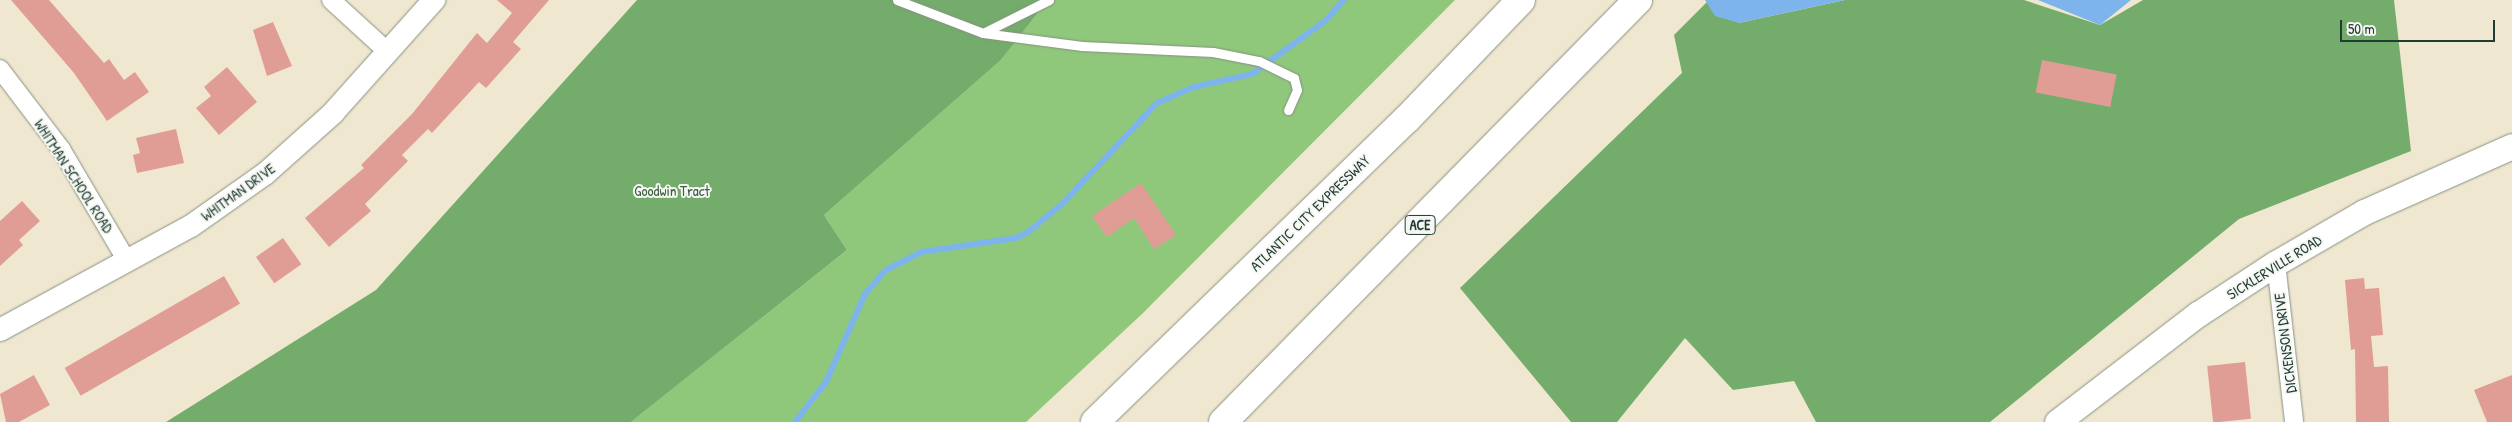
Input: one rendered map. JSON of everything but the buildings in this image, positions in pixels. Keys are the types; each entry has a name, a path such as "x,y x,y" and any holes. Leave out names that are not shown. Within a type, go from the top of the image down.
{"highway":[{"name":"ATLANTIC CITY EXPRESSWAY","path":"1095,422 1406,120 1521,0"},
{"name":"ACE","path":"1222,422 1638,0"}],"main road":[{"name":"SICKLERVILLE ROAD","path":"2057,422 2198,314 2276,263 2364,212 2512,146"}],"street":[{"path":"331,0 388,52"},
{"name":"WHITMAN DRIVE","path":"0,330 215,211 266,173 333,113 434,0"},
{"name":"WHITMAN SCHOOL ROAD","path":"0,69 61,149 127,261"},
{"name":"DICKENSON DRIVE","path":"2276,263 2294,422"}],"lane":[{"path":"898,0 984,33 1082,46 1213,52 1259,61 1285,71 1294,78 1297,90 1288,110"},
{"path":"984,33 1049,0"}],"green space":[{"name":"Goodwin Tract","path":"637,0 1048,0 1001,60 824,215 847,250 631,422 166,422 376,290"},
{"path":"1048,0 1455,0 1142,314 1026,422 631,422 847,250 824,215 1001,60"},
{"path":"1709,0 1739,23 1845,0 2024,0 2100,25 2143,0 2394,0 2411,151 2239,219 1990,422 1816,422 1794,381 1733,390 1685,338 1617,422 1571,422 1460,288 1682,73 1674,35"}],"water":[{"path":"1705,0 1845,0 1739,23 1715,16"},
{"path":"2038,0 2131,0 2100,25"}],"waterway":[{"path":"795,422 826,382 865,294 886,270 921,252 1016,238 1028,232 1061,205 1157,103 1194,87 1252,74 1325,21 1344,0"}]}
